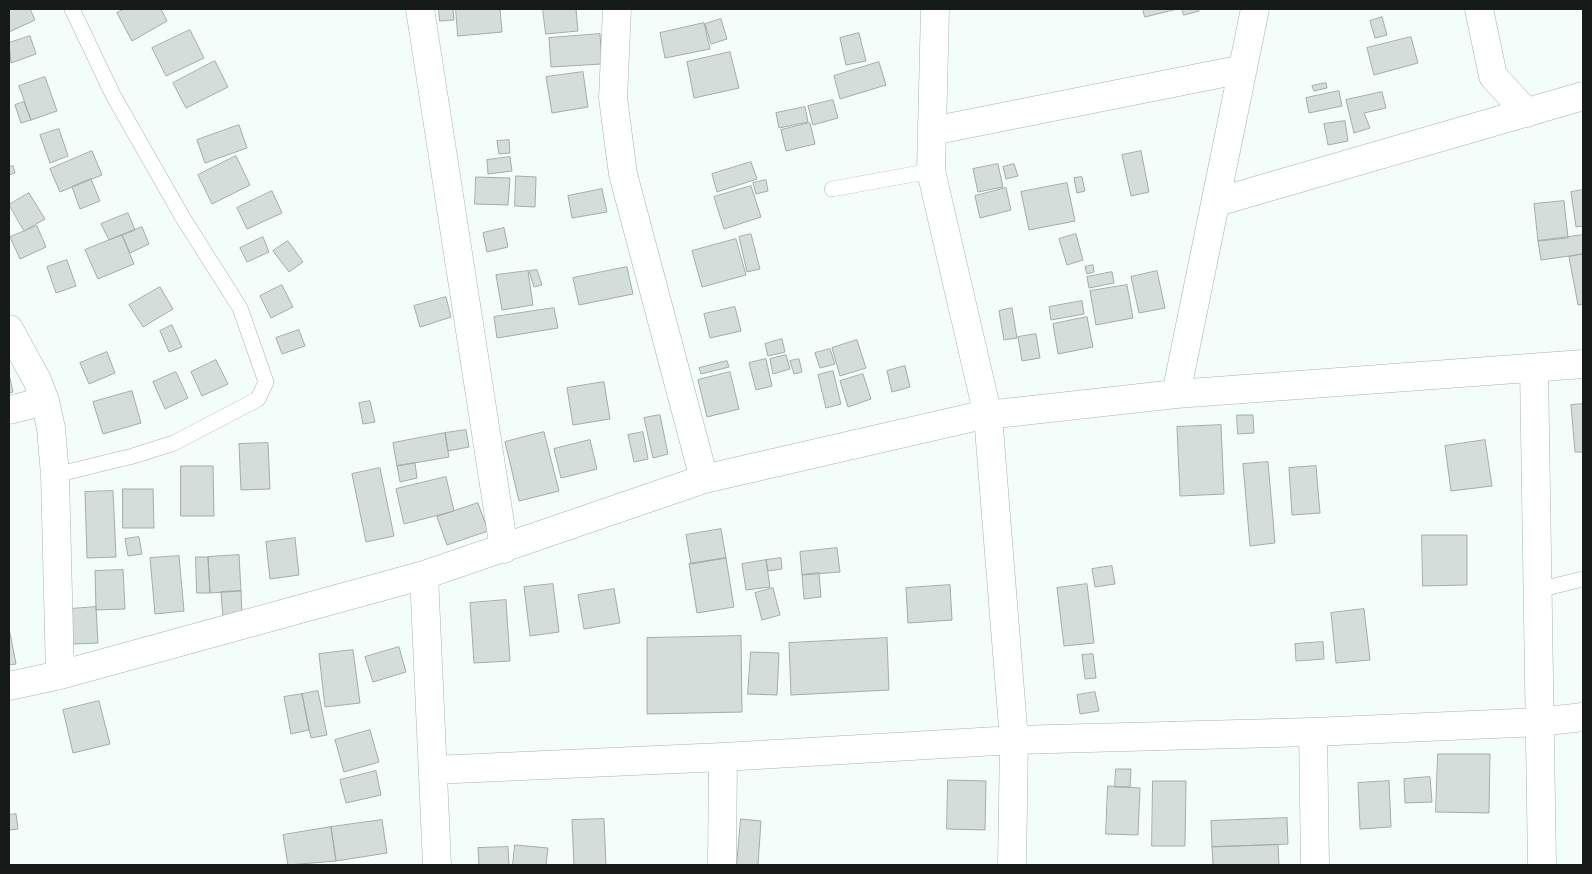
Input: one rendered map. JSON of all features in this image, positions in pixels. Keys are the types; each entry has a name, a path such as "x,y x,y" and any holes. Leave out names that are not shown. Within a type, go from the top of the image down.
{"street":[{"path":"420,9 504,549"},
{"path":"617,9 612,98 623,174 704,479"},
{"path":"935,9 931,171 988,416 1014,740 1012,865"},
{"path":"1176,394 1217,202 1255,9"},
{"path":"1479,9 1494,76 1490,103 1479,126"},
{"path":"932,131 1243,70"},
{"path":"1494,76 1507,93 1527,113"},
{"path":"1217,202 1583,96"},
{"path":"9,329 37,380 45,400 51,428 55,474 60,675"},
{"path":"9,686 60,675 424,575 704,479 978,416 1176,394 1583,364"},
{"path":"1534,368 1542,865"},
{"path":"9,410 45,400"},
{"path":"424,575 437,865"},
{"path":"434,770 722,758 1014,740 1313,732 1540,722 1583,717"},
{"path":"1313,732 1315,865"},
{"path":"722,758 722,865"}],"lane":[{"path":"55,474 134,456 174,443 258,399 266,382 240,308 183,218 113,95 72,9"},
{"path":"832,189 931,171"},
{"path":"1538,590 1583,579"}],"building":[{"path":"9,9 30,9 35,20 9,32"},
{"path":"124,9 161,9 167,21 132,41 117,13"},
{"path":"439,9 453,9 454,20 440,21"},
{"path":"456,9 500,9 502,32 458,36"},
{"path":"543,9 576,9 578,31 546,34"},
{"path":"1143,9 1177,9 1145,17"},
{"path":"1182,9 1198,9 1199,11 1184,15"},
{"path":"1382,17 1387,35 1375,38 1370,21"},
{"path":"721,19 727,39 711,44 705,24"},
{"path":"704,23 710,49 665,58 660,33"},
{"path":"190,30 204,58 166,76 152,48"},
{"path":"859,33 866,61 846,65 840,38"},
{"path":"600,34 602,64 551,67 549,38"},
{"path":"30,36 36,54 11,63 9,43"},
{"path":"1411,37 1418,63 1374,75 1367,48"},
{"path":"730,52 739,88 694,98 687,62"},
{"path":"215,61 228,87 186,108 173,83"},
{"path":"879,62 886,85 840,99 834,76"},
{"path":"583,72 588,107 552,113 546,77"},
{"path":"45,77 57,111 31,120 19,86"},
{"path":"1326,83 1327,88 1314,91 1312,86"},
{"path":"1339,91 1342,106 1309,113 1306,98"},
{"path":"1382,92 1386,108 1364,113 1370,128 1354,133 1346,100"},
{"path":"833,100 838,118 813,125 808,106"},
{"path":"24,102 31,120 21,123 15,105"},
{"path":"805,107 808,122 779,128 776,113"},
{"path":"1345,121 1348,141 1328,145 1324,124"},
{"path":"810,123 815,144 786,151 781,130"},
{"path":"239,125 247,148 205,163 197,140"},
{"path":"59,129 68,156 50,163 40,135"},
{"path":"509,140 510,153 499,154 497,141"},
{"path":"92,151 102,175 60,192 50,169"},
{"path":"1141,151 1149,192 1131,196 1122,155"},
{"path":"236,156 250,185 212,204 198,175"},
{"path":"510,157 512,171 488,174 487,160"},
{"path":"751,162 757,179 717,192 712,174"},
{"path":"998,164 1003,187 978,192 973,169"},
{"path":"1014,164 1018,176 1006,179 1003,167"},
{"path":"13,166 15,173 9,175 9,167"},
{"path":"516,176 536,177 535,207 515,206"},
{"path":"476,177 510,178 508,205 475,204"},
{"path":"1082,177 1085,191 1077,193 1074,178"},
{"path":"91,179 100,201 80,209 72,187"},
{"path":"766,180 768,191 756,194 753,183"},
{"path":"1067,183 1075,221 1029,230 1021,192"},
{"path":"751,186 761,217 724,229 714,197"},
{"path":"1006,188 1011,210 980,218 975,196"},
{"path":"602,189 607,212 572,218 568,196"},
{"path":"1583,190 1583,226 1576,227 1571,192"},
{"path":"272,191 282,213 247,229 237,208"},
{"path":"29,193 45,219 24,231 9,205"},
{"path":"1564,201 1568,238 1538,241 1534,204"},
{"path":"128,213 135,230 109,240 101,224"},
{"path":"37,226 46,247 20,259 10,237"},
{"path":"142,227 149,244 130,253 122,235"},
{"path":"504,228 508,247 487,252 483,233"},
{"path":"751,234 760,269 747,272 739,237"},
{"path":"1076,234 1083,260 1067,265 1059,239"},
{"path":"122,235 134,264 98,279 85,250"},
{"path":"1583,235 1583,254 1541,260 1538,241"},
{"path":"263,237 269,252 247,262 240,248"},
{"path":"736,239 746,275 702,287 692,251"},
{"path":"288,241 303,262 289,272 273,251"},
{"path":"1583,254 1583,304 1578,305 1569,257"},
{"path":"67,260 76,286 56,293 47,267"},
{"path":"1093,265 1094,272 1087,274 1085,267"},
{"path":"627,267 633,294 579,305 573,278"},
{"path":"537,270 542,285 534,287 529,271"},
{"path":"528,271 533,305 502,310 496,275"},
{"path":"1157,271 1165,308 1139,313 1131,277"},
{"path":"1112,272 1114,283 1089,288 1087,277"},
{"path":"282,285 293,307 271,318 260,296"},
{"path":"1127,285 1133,318 1096,325 1090,291"},
{"path":"160,287 173,309 143,327 129,305"},
{"path":"446,297 451,317 420,327 414,306"},
{"path":"1082,301 1084,314 1051,320 1049,307"},
{"path":"735,307 741,331 710,338 704,314"},
{"path":"554,308 558,328 497,338 494,317"},
{"path":"1012,308 1017,338 1004,340 999,311"},
{"path":"1087,317 1093,347 1058,354 1053,324"},
{"path":"172,325 182,347 169,352 160,331"},
{"path":"299,330 305,346 282,354 276,338"},
{"path":"1036,334 1040,358 1022,361 1018,337"},
{"path":"782,339 785,352 768,356 765,344"},
{"path":"857,340 866,368 840,376 832,348"},
{"path":"830,349 835,364 820,368 815,353"},
{"path":"107,352 115,373 89,384 80,363"},
{"path":"786,355 790,369 773,374 770,359"},
{"path":"766,359 772,386 756,390 749,363"},
{"path":"799,359 802,372 794,374 790,361"},
{"path":"216,360 228,384 202,396 191,372"},
{"path":"727,361 729,367 701,374 699,368"},
{"path":"905,366 910,387 892,392 887,371"},
{"path":"833,371 841,404 826,408 818,375"},
{"path":"176,372 188,398 165,409 153,382"},
{"path":"730,372 739,409 707,417 698,380"},
{"path":"9,374 13,392 9,393"},
{"path":"863,374 871,399 848,407 840,381"},
{"path":"604,382 610,419 573,425 567,388"},
{"path":"132,391 141,423 103,434 93,402"},
{"path":"370,401 375,422 363,424 359,403"},
{"path":"1583,404 1583,452 1575,452 1571,405"},
{"path":"660,415 668,454 653,458 644,418"},
{"path":"1237,415 1253,415 1254,433 1238,434"},
{"path":"1221,425 1224,494 1180,496 1177,427"},
{"path":"466,430 469,447 448,451 445,433"},
{"path":"544,432 559,491 519,501 505,442"},
{"path":"643,432 648,459 634,462 628,435"},
{"path":"445,433 449,457 397,466 393,443"},
{"path":"590,440 597,469 561,478 554,449"},
{"path":"1485,440 1492,486 1451,491 1445,446"},
{"path":"268,443 270,489 241,490 239,444"},
{"path":"1268,462 1275,543 1250,546 1243,464"},
{"path":"415,463 417,478 400,482 397,466"},
{"path":"181,466 213,466 214,516 181,516"},
{"path":"1316,466 1320,513 1292,515 1289,468"},
{"path":"380,468 394,536 366,542 352,474"},
{"path":"446,477 454,511 404,524 396,489"},
{"path":"123,489 153,489 154,528 123,528"},
{"path":"113,491 116,557 87,558 85,492"},
{"path":"478,503 488,531 447,545 437,517"},
{"path":"721,529 726,558 691,564 686,535"},
{"path":"1422,535 1467,535 1467,585 1423,586"},
{"path":"139,537 142,554 128,556 125,539"},
{"path":"295,538 299,575 270,579 266,542"},
{"path":"837,548 840,572 802,575 800,552"},
{"path":"239,555 241,591 210,593 208,557"},
{"path":"179,556 184,611 155,614 150,558"},
{"path":"196,557 208,557 210,593 197,593"},
{"path":"726,558 734,607 697,613 689,564"},
{"path":"781,558 782,569 768,571 766,560"},
{"path":"766,560 770,587 746,590 742,564"},
{"path":"1112,566 1115,584 1095,587 1092,569"},
{"path":"123,570 125,609 96,610 95,571"},
{"path":"819,573 821,597 804,599 802,575"},
{"path":"553,584 559,632 530,636 524,587"},
{"path":"1087,584 1094,643 1064,646 1057,588"},
{"path":"950,585 952,620 908,623 906,588"},
{"path":"773,588 780,615 762,620 755,593"},
{"path":"614,589 620,623 584,629 578,595"},
{"path":"241,591 242,617 223,618 221,592"},
{"path":"506,600 510,661 474,663 470,603"},
{"path":"96,607 98,643 72,644 70,609"},
{"path":"1364,609 1370,660 1336,663 1331,613"},
{"path":"9,628 16,664 9,665"},
{"path":"741,636 742,712 647,714 647,638"},
{"path":"887,638 889,690 791,695 789,643"},
{"path":"1323,642 1324,659 1296,661 1295,644"},
{"path":"399,647 406,672 373,682 365,657"},
{"path":"353,650 360,703 325,707 319,654"},
{"path":"751,652 779,653 777,695 748,694"},
{"path":"1093,654 1096,678 1085,679 1082,655"},
{"path":"318,691 327,735 311,738 302,694"},
{"path":"1095,692 1099,711 1080,714 1077,695"},
{"path":"302,694 309,730 291,734 284,697"},
{"path":"99,701 110,744 73,753 63,710"},
{"path":"370,730 379,762 344,772 335,740"},
{"path":"1438,754 1490,754 1489,813 1436,812"},
{"path":"1116,769 1131,769 1130,787 1115,787"},
{"path":"376,771 381,795 346,803 340,780"},
{"path":"1430,777 1432,802 1405,803 1404,779"},
{"path":"948,780 986,781 985,830 947,829"},
{"path":"1153,781 1186,781 1185,846 1152,846"},
{"path":"1389,781 1391,827 1360,829 1358,783"},
{"path":"1108,786 1140,788 1138,835 1106,834"},
{"path":"16,814 18,829 9,830 9,815"},
{"path":"1287,818 1288,844 1212,847 1211,821"},
{"path":"604,819 606,865 574,865 572,820"},
{"path":"741,819 761,821 758,865 737,865"},
{"path":"382,820 387,853 336,861 331,827"},
{"path":"331,827 336,861 288,865 283,835"},
{"path":"515,845 548,848 546,865 513,865"},
{"path":"1278,845 1279,865 1213,865 1212,847"},
{"path":"508,847 509,865 479,865 478,848"}]}
